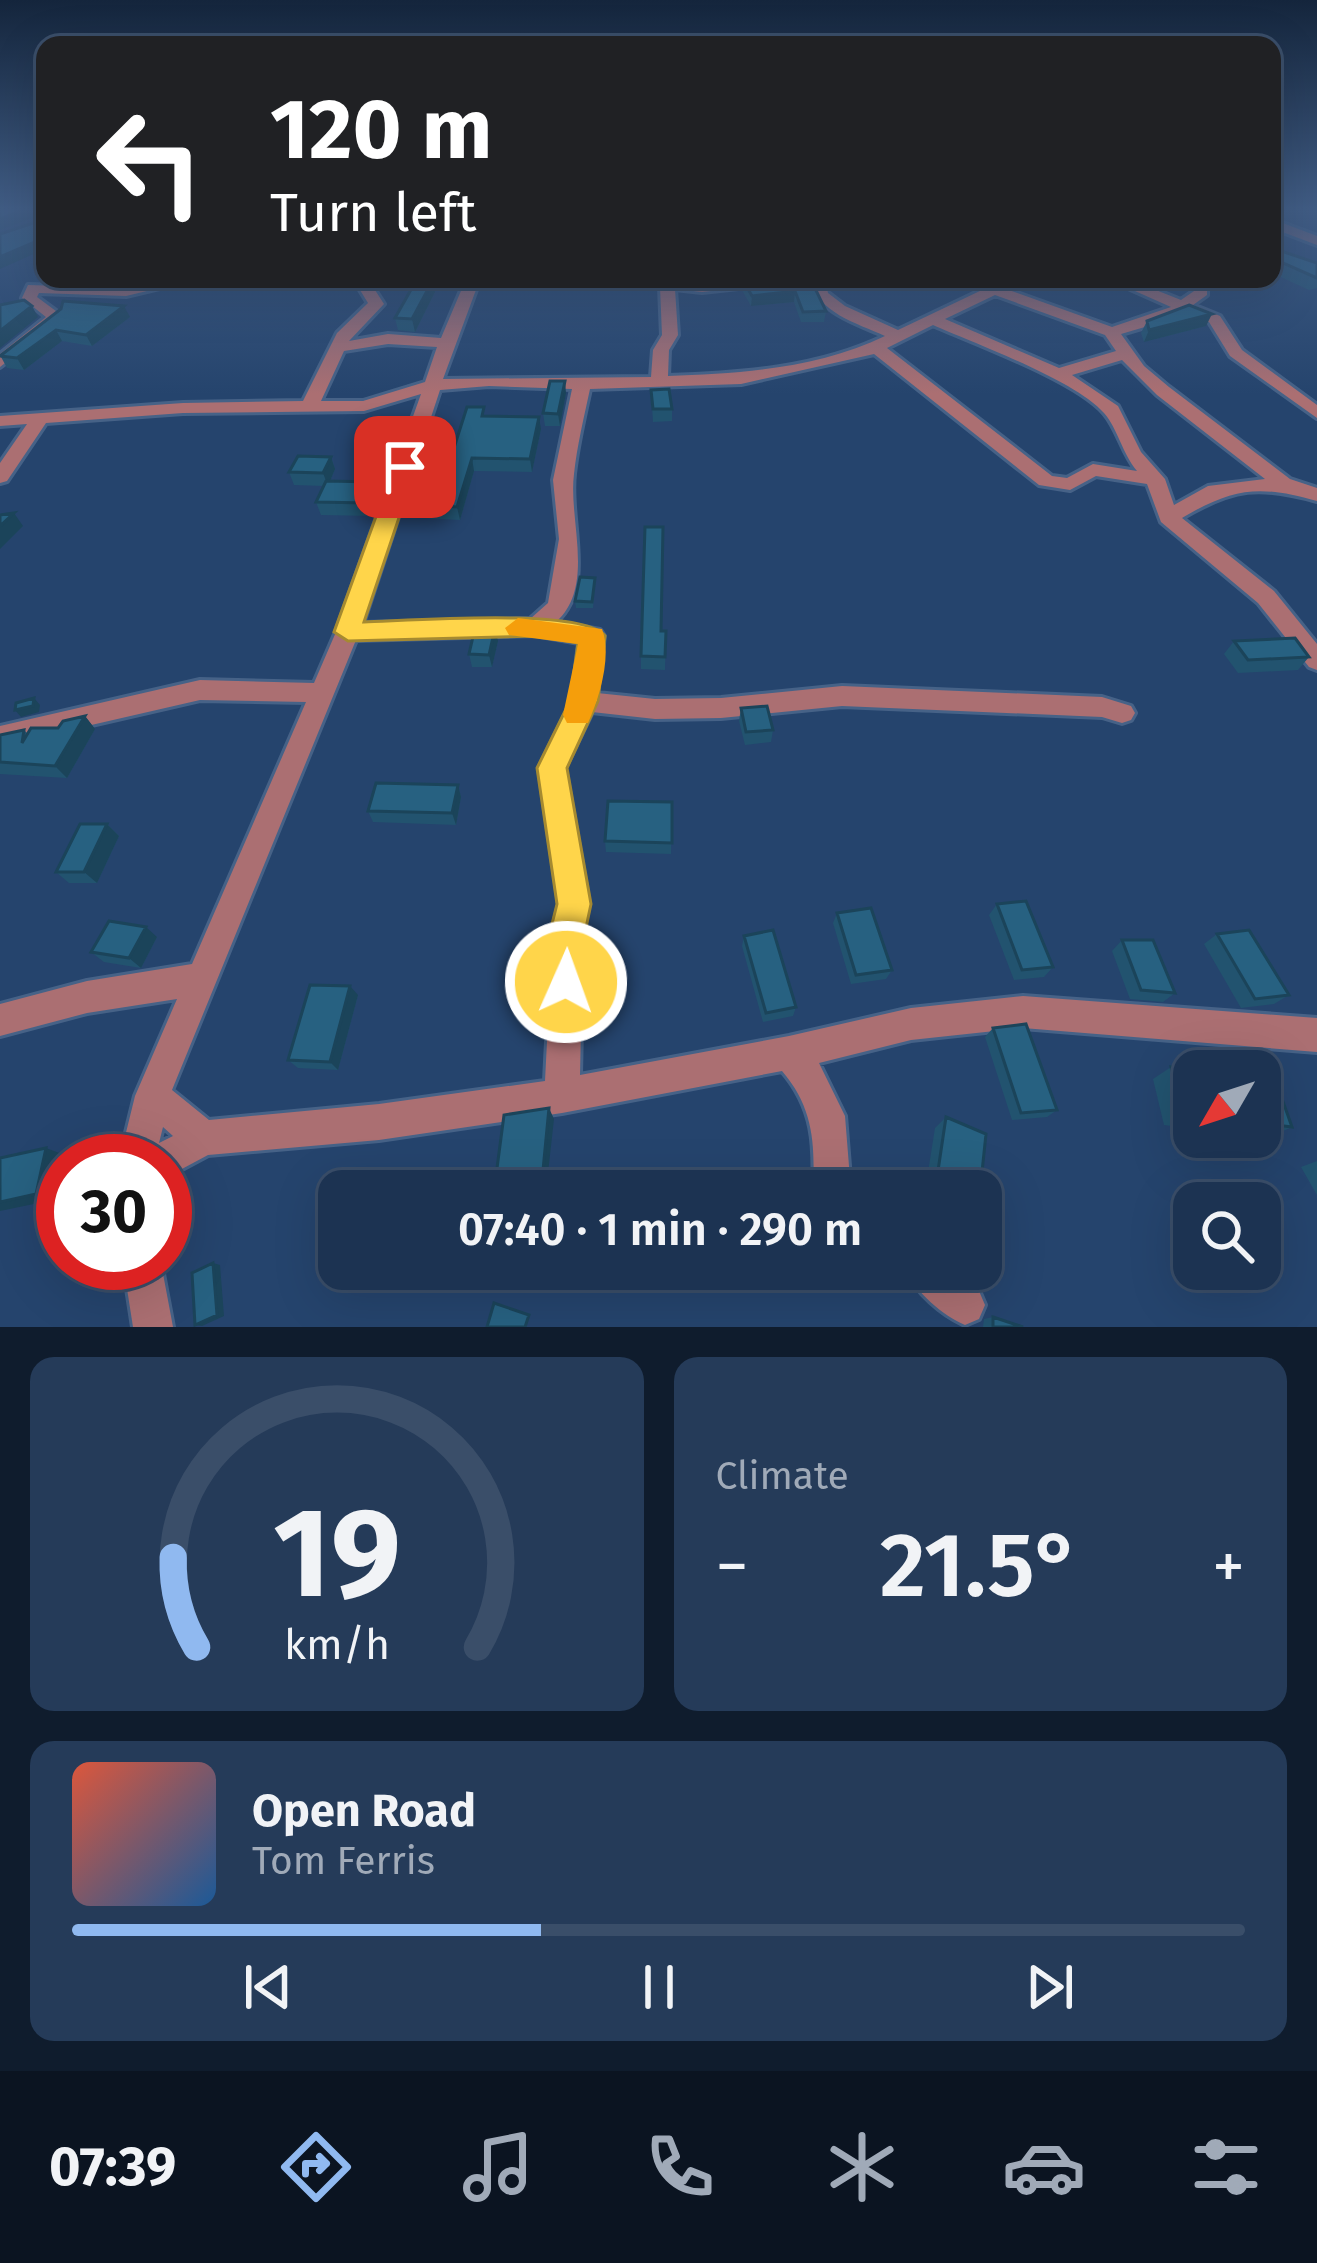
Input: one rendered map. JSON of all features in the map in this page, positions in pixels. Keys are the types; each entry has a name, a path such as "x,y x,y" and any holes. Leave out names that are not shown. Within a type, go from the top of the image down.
{"street":[{"path":"0,362 56,317 29,294 36,288"},
{"path":"55,288 126,292 146,288"},
{"path":"310,405 345,333 376,304 370,288"},
{"path":"143,1134 152,1096 199,979 348,632 469,288"},
{"path":"659,379 662,350 670,334 667,288"},
{"path":"820,288 821,295 839,309 896,335"},
{"path":"989,288 1111,332 1150,380 1283,483 1317,495"},
{"path":"1136,288 1214,319 1235,353 1317,413"},
{"path":"0,421 183,408 364,406 433,385 510,380 582,384 774,375 876,347 994,290"},
{"path":"1111,332 1183,308 1202,292"},
{"path":"8,309 35,302"},
{"path":"934,320 1060,375 1112,410 1133,454 1155,479 1168,517 1266,597 1317,662"},
{"path":"340,347 388,339 447,343"},
{"path":"876,347 1046,481 1070,484 1093,470 1155,479"},
{"path":"1060,375 1075,366 1125,354"},
{"path":"535,627 559,605 569,539 563,480 582,384"},
{"path":"0,477 40,419"},
{"path":"1168,517 1215,490 1283,483"},
{"path":"348,632 535,627 592,636 584,701 552,768 574,904 562,956 562,1096"},
{"path":"0,736 200,690 320,693"},
{"path":"584,701 655,709 722,708 842,696 918,703 1102,707 1122,713"},
{"path":"0,1020 87,997 199,979"},
{"path":"192,1145 204,1138 379,1122 562,1096 789,1053 911,1024 1023,1012 1317,1035"},
{"path":"789,1053 807,1072 830,1111 831,1170"},
{"path":"152,1096 204,1138"},
{"path":"147,1290 153,1327"},
{"path":"948,1290 965,1305"}],"building":[{"path":"412,288 429,288 412,319 395,318"},
{"path":"747,288 815,288 826,311 803,312 795,291 752,296"},
{"path":"24,300 32,306 0,331 0,305"},
{"path":"63,301 124,306 86,335 56,330 17,358 0,356 61,309"},
{"path":"1189,305 1212,314 1149,330 1147,321"},
{"path":"550,381 565,381 558,414 543,413"},
{"path":"669,389 672,409 653,409 651,390"},
{"path":"467,407 484,407 482,416 539,417 530,459 472,458 457,507 399,503 422,450 453,451"},
{"path":"298,456 331,457 323,473 289,472"},
{"path":"326,481 376,482 368,503 316,502"},
{"path":"645,527 663,527 665,657 641,656"},
{"path":"580,577 595,578 592,602 575,601"},
{"path":"475,628 495,628 489,655 469,654"},
{"path":"1295,638 1309,657 1248,660 1234,641"},
{"path":"34,698 33,706 15,710 16,703"},
{"path":"767,706 773,730 746,732 741,708"},
{"path":"85,716 55,766 0,762 0,735 24,730 22,743 31,728 58,728 63,721"},
{"path":"376,783 458,785 452,813 368,811"},
{"path":"608,801 672,802 672,843 605,841"},
{"path":"80,824 107,824 84,872 56,872"},
{"path":"1026,901 1053,967 1022,970 997,904"},
{"path":"871,908 892,970 856,975 837,913"},
{"path":"109,921 146,927 129,958 91,952"},
{"path":"773,930 796,1007 766,1013 744,936"},
{"path":"1249,930 1289,995 1255,999 1217,934"},
{"path":"1122,940 1153,940 1175,993 1141,990"},
{"path":"310,985 350,986 330,1062 288,1060"},
{"path":"1026,1024 1057,1110 1021,1113 993,1028"},
{"path":"1281,1096 1292,1127 1281,1126"},
{"path":"549,1108 543,1170 497,1170 504,1115"},
{"path":"946,1117 986,1134 982,1170 938,1170"},
{"path":"36,1150 36,1194 0,1202 0,1158"},
{"path":"213,1263 217,1315 195,1325 192,1273"},
{"path":"494,1303 529,1315 525,1327 487,1327"},
{"path":"993,1317 1023,1327 993,1327"}],"slow traffic":[{"path":"518,628 592,636 589,676 577,715"}],"route":[{"path":"405,467 348,632 535,627 592,636 584,701 552,768 574,904 562,956 566,982"}]}
